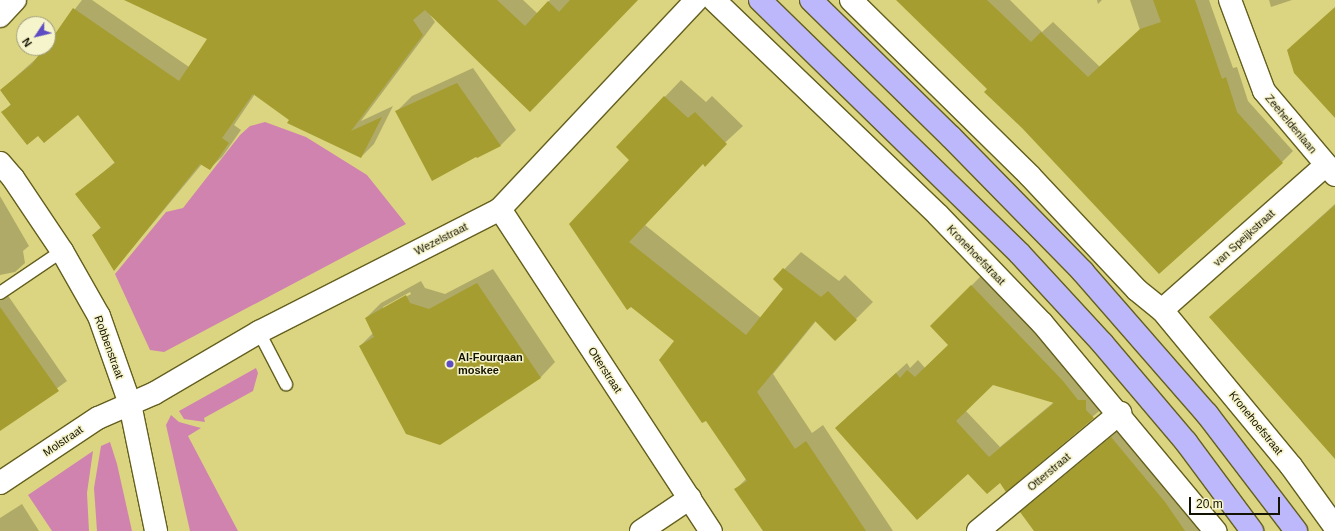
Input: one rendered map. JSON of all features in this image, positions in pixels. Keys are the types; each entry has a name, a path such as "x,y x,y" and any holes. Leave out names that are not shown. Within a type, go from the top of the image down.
{"main road":[{"path":"760,0 1020,254 1103,344 1186,442 1252,531"},
{"path":"811,0 951,137 1083,272 1207,414 1296,531"}],"street":[{"name":"Wezelstraat","path":"130,404 155,393 260,332 500,209 696,0"},
{"name":"Kronehoefstraat","path":"714,0 938,215 1042,323 1120,413 1215,531"},
{"name":"Kronehoefstraat","path":"851,0 1030,176 1137,290 1162,310 1291,466 1335,527"},
{"name":"Zeeheldenlaan","path":"1230,0 1264,91 1330,170"},
{"name":"Robbenstraat","path":"0,163 13,178 62,251 99,316 130,404 156,531"},
{"name":"van Speijkstraat","path":"1162,310 1330,170"},
{"name":"Otterstraat","path":"500,209 711,531"},
{"name":"Molstraat","path":"0,484 98,418 130,404"},
{"name":"Otterstraat","path":"978,531 1120,413"},
{"path":"641,531 690,498"}],"lane":[{"path":"0,294 62,251"},
{"path":"260,332 286,384"}],"shaded area":[{"path":"265,122 306,137 367,175 406,224 164,352 150,350 115,274 166,212 183,208 240,135 250,126"},
{"path":"256,368 258,373 253,391 204,418 205,422 184,419 179,411"},
{"path":"171,415 179,422 201,428 188,436 238,531 190,531 166,425"},
{"path":"110,442 117,464 132,531 97,531 94,488 101,446"},
{"path":"93,451 87,493 89,531 52,531 28,495"}],"building":[{"path":"124,0 497,0 525,26 548,1 559,12 570,0 638,0 530,112 425,10 413,20 423,35 351,131 382,117 361,158 287,123 289,120 253,94 222,138 229,143 210,170 200,164 114,271 92,235 101,228 75,194 115,163 78,115 44,143 38,136 27,145 1,112 11,105 0,90 32,64 38,56 56,56 56,32 73,8 179,81 207,39"},
{"path":"896,0 987,0 1031,42 1041,32 1088,77 1140,29 1161,22 1153,0 1195,0 1222,79 1226,77 1237,112 1283,163 1159,274 1022,128 984,92 987,89"},
{"path":"1335,7 1335,118 1294,73 1287,50"},
{"path":"457,83 501,146 477,158 476,157 432,181 395,111"},
{"path":"664,96 688,118 695,112 727,144 705,167 703,164 629,242 746,335 783,289 773,279 783,268 821,297 828,291 857,320 835,341 815,321 757,392 795,449 806,441 866,531 763,531 734,489 747,481 706,421 702,423 659,360 674,341 631,307 627,310 569,224 629,160 616,147"},
{"path":"1335,205 1335,459 1209,317"},
{"name":"Al-Fourqaan moskee","path":"477,283 541,378 440,445 406,434 359,346 374,337 365,318 406,295 410,303 429,309"},
{"path":"971,285 1063,381 1078,400 1086,400 1086,410 1094,418 1006,492 1000,483 987,494 968,474 917,520 835,428 896,373 900,378 907,370 915,377 948,345 930,326","holes":["993,385 1054,403 989,457 956,421"]},
{"path":"0,307 59,391 0,431"},
{"path":"1111,437 1165,502 1185,531 1034,531 1020,512"}],"place":[{"name":"Al-Fourqaan moskee","path":"450,364"}]}
